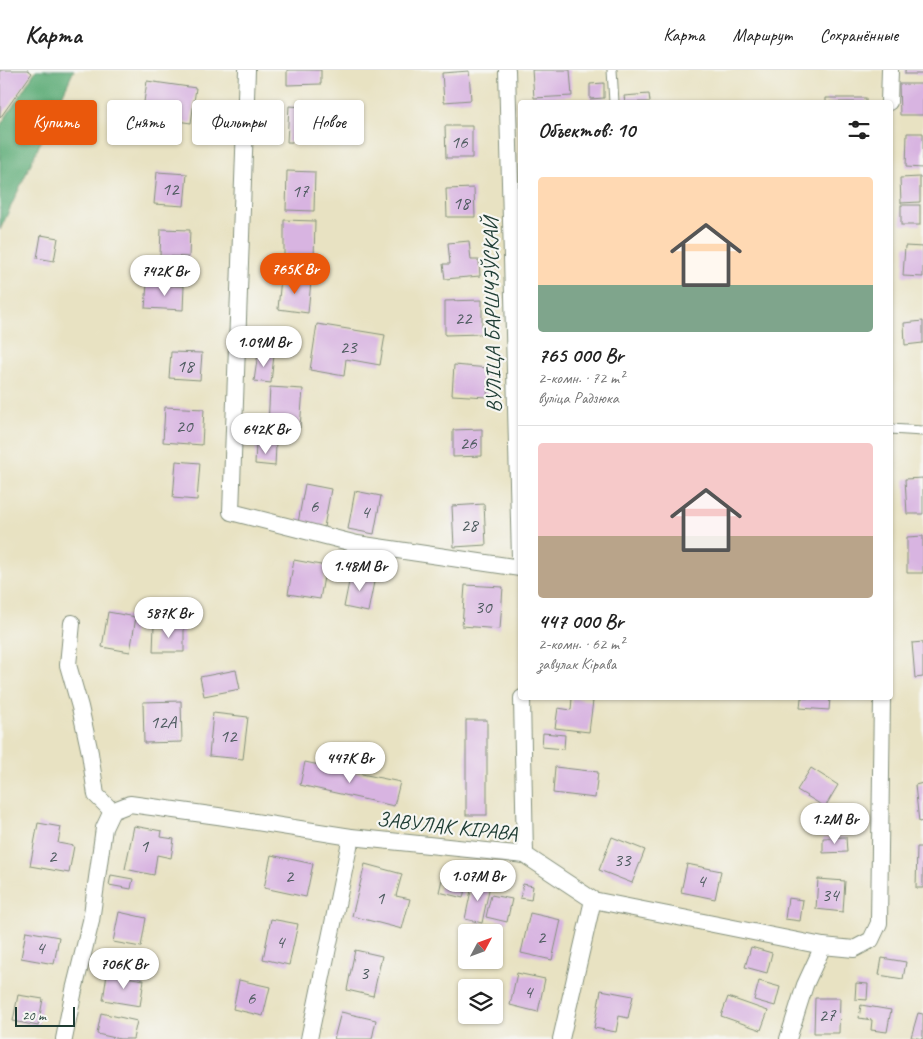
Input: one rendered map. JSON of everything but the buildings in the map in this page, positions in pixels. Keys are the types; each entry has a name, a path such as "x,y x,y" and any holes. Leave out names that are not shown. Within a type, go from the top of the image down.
{"street":[{"path":"247,70 230,512 357,544 518,568"},
{"name":"ВУЛІЦА БАРШЧЭЎСКАЙ","path":"507,70 518,483"},
{"path":"889,100 890,70"},
{"path":"64,1039 91,921 104,828 112,811 96,795 90,753 68,665 72,622"},
{"path":"522,700 525,855"},
{"name":"ЗАВУЛАК КІРАВА","path":"112,811 130,804 351,837 525,855 593,900 823,946 854,949 871,940 879,923 882,700"},
{"path":"309,1039 351,837"},
{"path":"561,1039 593,900"},
{"path":"788,1039 805,985 823,946"}],"lane":[{"path":"612,70 614,100"},
{"path":"893,429 923,431"}],"green space":[{"path":"36,70 74,70 60,100 17,100"},
{"path":"15,103 15,145 39,145 0,230 0,126"}]}
